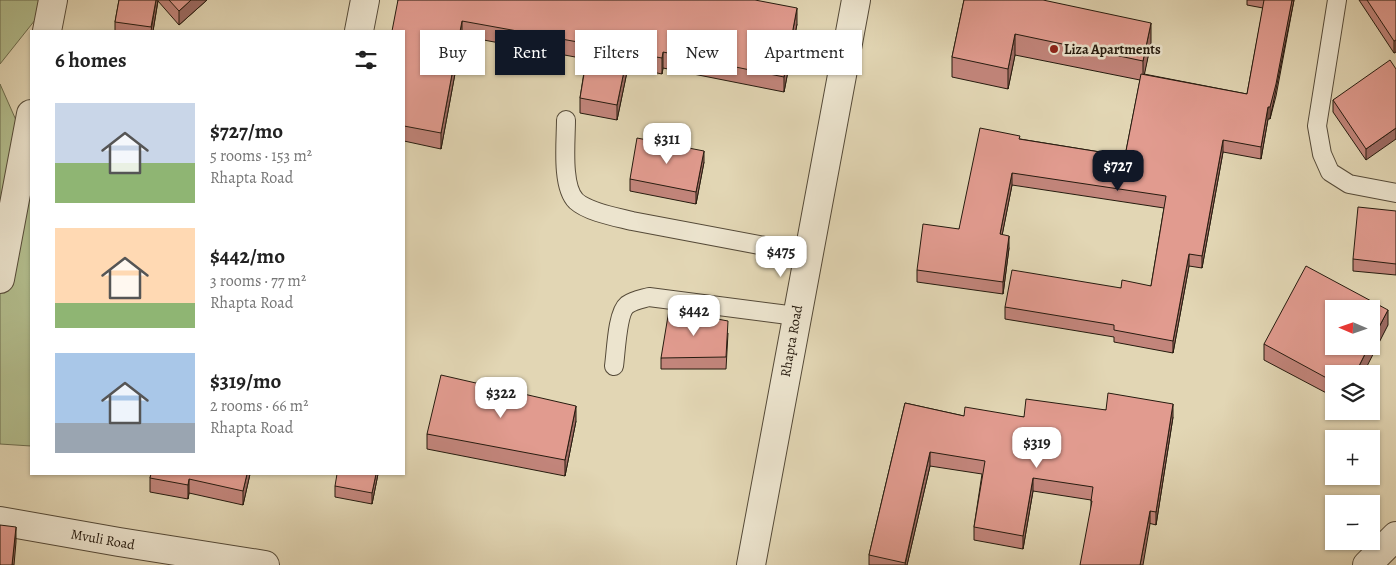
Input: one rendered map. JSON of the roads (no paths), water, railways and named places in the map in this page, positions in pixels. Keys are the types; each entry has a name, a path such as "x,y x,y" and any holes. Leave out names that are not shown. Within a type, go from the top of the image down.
{"street":[{"path":"47,30 53,0"},
{"path":"359,30 365,0"},
{"name":"Rhapta Road","path":"751,565 807,254 856,0"},
{"path":"0,279 30,122"},
{"name":"Mvuli Road","path":"0,521 265,565"},
{"path":"1367,565 1396,536"}],"lane":[{"path":"1337,0 1317,126 1322,154 1330,172 1349,184 1396,192"},
{"path":"566,120 565,160 569,189 576,201 583,205 608,216 807,254"},
{"path":"614,366 620,318 626,306 636,300 650,297 796,316"}],"place":[{"name":"Liza Apartments","path":"1054,49"}]}
